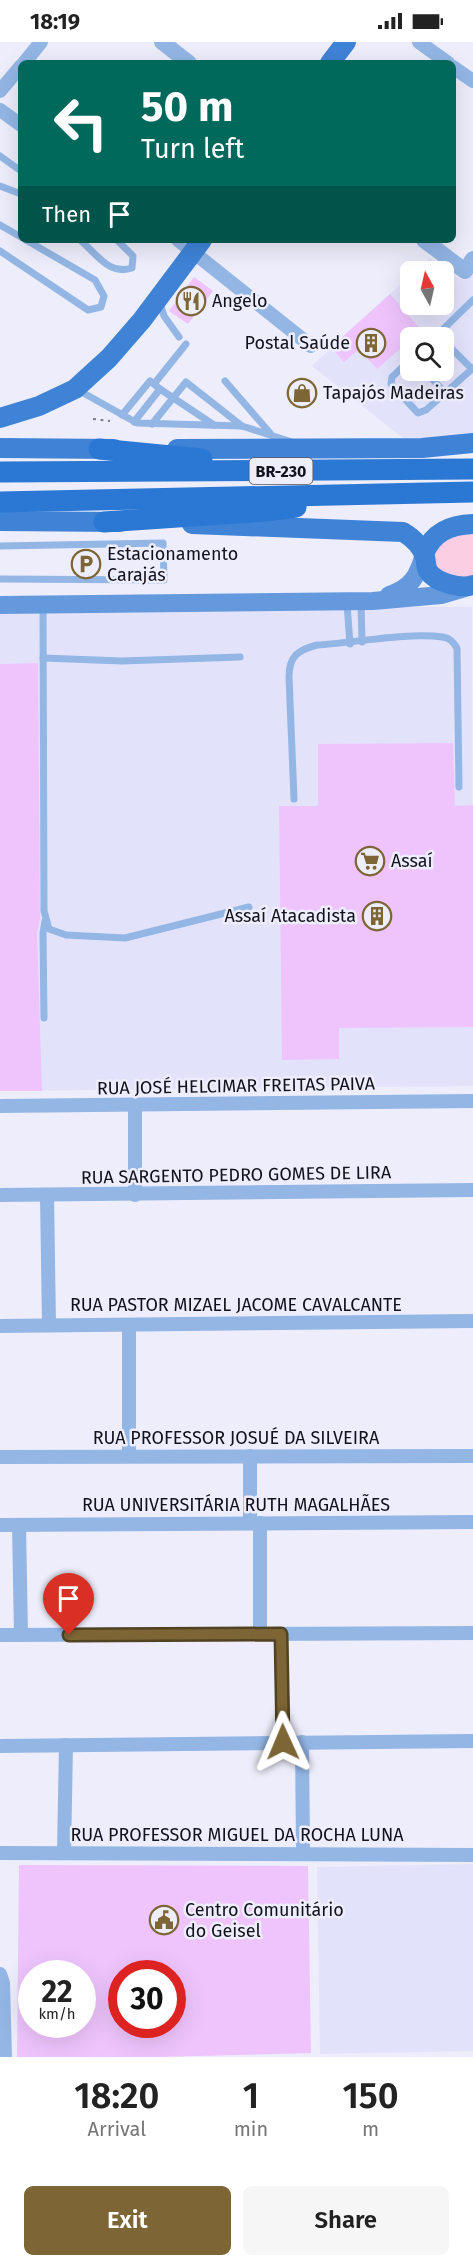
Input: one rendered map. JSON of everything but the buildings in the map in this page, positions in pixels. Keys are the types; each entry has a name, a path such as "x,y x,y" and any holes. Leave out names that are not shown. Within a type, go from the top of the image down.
{"highway":[{"path":"99,449 162,457 358,470"},
{"name":"BR-230","path":"0,472 473,469"},
{"name":"BR-230","path":"0,502 473,492"},
{"path":"104,522 265,511 377,495"}],"main road":[{"path":"332,60 346,42"},
{"path":"0,418 39,406 75,389 109,358 198,246"},
{"path":"0,448 30,450 422,448 473,443"},
{"path":"0,521 104,522 403,532 414,539 424,554 428,571 437,579 471,588"},
{"path":"360,601 401,590 415,580 424,554 435,536 459,525 473,524"},
{"path":"0,605 360,601 441,595 471,588"}],"street":[{"path":"25,60 41,42"},
{"path":"162,42 185,60"},
{"path":"419,42 444,60"},
{"path":"0,91 18,69"},
{"path":"456,69 473,81"},
{"path":"0,110 18,123"},
{"path":"428,243 461,269"},
{"path":"198,246 311,346"},
{"name":"RUA JOSÉ HELCIMAR FREITAS PAIVA","path":"0,1106 473,1101"},
{"path":"135,1105 135,1195"},
{"name":"RUA SARGENTO PEDRO GOMES DE LIRA","path":"0,1195 473,1190"},
{"path":"47,1195 49,1325"},
{"name":"RUA PASTOR MIZAEL JACOME CAVALCANTE","path":"0,1326 473,1322"},
{"path":"129,1324 129,1455"},
{"name":"RUA PROFESSOR JOSUÉ DA SILVEIRA","path":"0,1458 129,1455 473,1455"},
{"path":"250,1455 260,1634"},
{"name":"RUA UNIVERSITÁRIA RUTH MAGALHÃES","path":"0,1525 473,1522"},
{"path":"20,1525 21,1635"},
{"path":"0,1635 473,1633"},
{"path":"281,1634 283,1742"},
{"path":"0,1746 473,1741"},
{"path":"302,1742 303,1852"},
{"path":"64,1853 66,1744"},
{"name":"RUA PROFESSOR MIGUEL DA ROCHA LUNA","path":"0,1853 303,1852 473,1855"},
{"path":"2,1978 5,2057"}],"lane":[{"path":"0,156 18,169"},
{"path":"0,186 18,193"},
{"path":"0,225 18,235"},
{"path":"0,250 88,310 101,306 105,296 95,280 31,243"},
{"path":"83,243 111,269 121,272 132,268 133,256 120,243"},
{"path":"158,299 164,316 179,337"},
{"path":"448,327 473,300"},
{"path":"134,422 186,344"},
{"path":"400,369 392,377 391,384 413,410 422,412 446,394 472,368 454,351"},
{"path":"122,415 150,381 214,425"},
{"path":"225,381 270,433"},
{"path":"434,381 446,394"},
{"path":"152,424 186,382 242,426"},
{"path":"75,389 134,422 242,426 270,433 309,448"},
{"path":"0,546 163,543 164,580 0,579"},
{"path":"360,601 362,642"},
{"path":"350,644 360,601"},
{"path":"43,605 44,1018"},
{"path":"294,799 289,664 303,648 362,642 444,637 452,640 457,648 459,787"},
{"path":"43,658 122,661 240,657"},
{"path":"45,921 55,933 125,938 249,908"}],"shaded area":[{"path":"469,270 473,272 473,437 403,438 312,366 400,285 400,315 454,315 454,275 461,280"},
{"path":"473,530 473,576 452,576 434,565 434,547 441,539"},
{"path":"265,606 472,607 473,1086 0,1091 0,609"},
{"path":"473,1864 473,2051 320,2054 317,1867"}],"place":[{"name":"Angelo","path":"191,301"},
{"name":"Postal Saúde","path":"371,343"},
{"name":"Tapajós Madeiras","path":"302,393"},
{"name":"Estacionamento Carajás","path":"86,564"},
{"name":"Assaí","path":"370,861"},
{"name":"Assaí Atacadista","path":"377,916"},
{"name":"Centro Comunitário do Geisel","path":"164,1920"}],"route":[{"path":"69,1635 281,1634 283,1742"}]}
